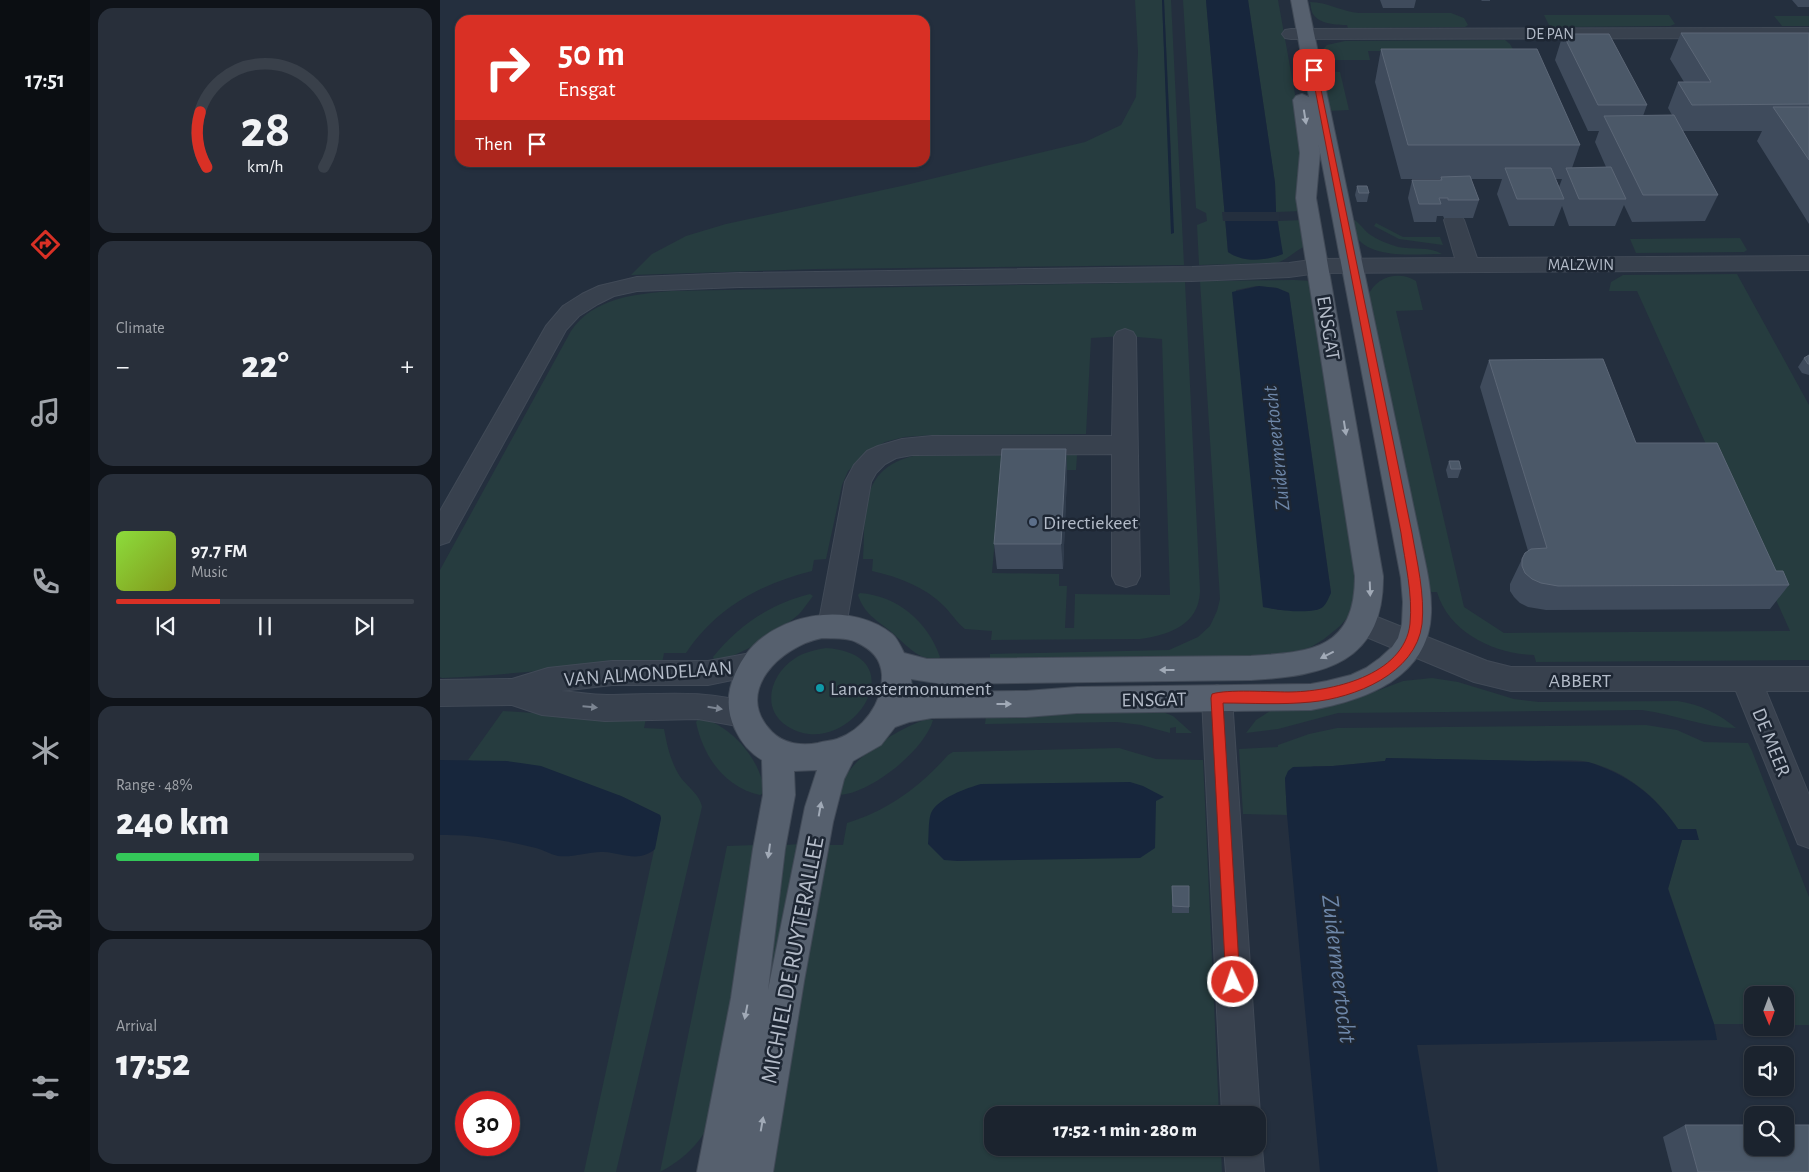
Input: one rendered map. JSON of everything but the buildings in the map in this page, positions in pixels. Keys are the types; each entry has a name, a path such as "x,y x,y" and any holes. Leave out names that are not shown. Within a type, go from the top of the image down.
{"main road":[{"name":"ENSGAT","path":"887,717 907,709 932,705 1026,704 1077,700 1311,697 1343,691 1372,680 1397,661 1410,643 1416,615 1414,578 1406,533 1353,265 1299,34 1284,0"},
{"name":"ENSGAT","path":"896,663 927,671 942,672 1209,670 1284,666 1316,660 1332,653 1353,637 1362,623 1369,602 1369,576 1306,198 1310,152 1299,34 1299,0"},
{"path":"851,627 868,633 882,643 896,663 899,680 898,690 887,717 868,737 843,751 808,758 775,751 754,736 743,714 744,689 756,664 769,650 785,639 812,628 851,627"},
{"name":"MICHIEL DE RUYTERALLEE","path":"716,1172 749,998 769,849 779,795 779,768 775,751"},
{"name":"MICHIEL DE RUYTERALLEE","path":"754,1172 793,944 822,797 832,768 843,751"}],"street":[{"name":"DE PAN","path":"1299,34 1809,32"},
{"path":"1454,220 1468,264"},
{"name":"MALZWIN","path":"440,535 557,326 577,307 607,291 637,284 1192,274 1353,265 1809,263"},
{"path":"1125,337 1126,576"},
{"path":"832,626 854,498 861,472 879,456 893,450 927,447 1124,445"},
{"name":"ABBERT","path":"1362,623 1484,673 1511,679 1809,679"},
{"name":"VAN ALMONDELAAN","path":"440,693 512,692 548,680 612,674 708,673 756,664"},
{"name":"DE MEER","path":"1746,679 1809,832"},
{"name":"VAN ALMONDELAAN","path":"512,692 542,702 604,708 698,706 743,714"},
{"path":"1217,698 1240,1106"},
{"path":"1244,1156 1245,1172"}],"green space":[{"path":"1135,0 1162,0 1172,234 1171,154 1164,0 1171,0 1184,265 817,269 631,275 652,254 686,236 726,224 906,185 1085,142 1121,125 1136,97 1138,52"},
{"path":"1183,0 1206,0 1228,252 1262,258 1282,254 1278,221 1304,220 1306,246 1280,262 1199,265 1197,225 1207,221 1206,213 1196,208"},
{"path":"1248,0 1278,0 1304,144 1303,211 1276,212 1275,183"},
{"path":"1310,2 1359,13 1451,13 1464,18 1468,25 1465,27 1348,28 1347,25 1319,20 1312,13"},
{"path":"1544,15 1669,15 1675,24 1670,26 1555,27 1549,25"},
{"path":"1774,16 1809,16 1809,26 1782,26"},
{"path":"1505,40 1514,51 1368,51 1370,60 1333,60 1318,54 1327,45 1345,41"},
{"path":"1327,71 1340,72 1349,110 1329,111 1321,75"},
{"path":"1351,218 1369,234 1387,243 1404,248 1432,250 1442,254 1394,254 1370,248 1361,242 1355,234"},
{"path":"1376,223 1403,237 1440,237 1443,245 1399,239 1374,226"},
{"path":"1740,238 1747,250 1744,252 1636,253 1630,239"},
{"path":"1737,274 1809,405 1809,660 1536,662 1534,655 1519,654 1489,645 1463,630 1443,606 1437,592 1429,592 1368,296 1371,289 1388,277 1402,276 1416,281 1423,310 1396,311 1464,607 1504,633 1790,631 1637,291 1609,291 1611,282 1623,275"},
{"path":"1200,281 1313,281 1360,563 1352,612 1340,626 1324,639 1311,647 1291,653 1241,659 990,661 990,654 1169,650 1198,637 1210,626 1220,599","holes":["1256,286 1277,288 1289,293 1331,592 1317,610 1277,610 1236,290"]},
{"path":"1185,282 1200,591 1194,612 1181,626 1161,635 1140,639 991,640 992,631 965,629 929,593 892,576 872,571 873,559 863,559 864,525 868,496 882,472 895,463 913,456 1077,455 1076,470 1001,470 992,573 1059,574 1059,586 1067,586 1065,628 1074,628 1075,594 1170,595 1162,339 1125,336 1091,338 1086,434 933,435 904,437 885,442 871,450 848,471 842,485 826,559 814,560 812,571 775,583 741,600 711,623 686,653 664,653 662,663 607,665 469,677 440,677 440,570 571,331 591,311 629,296 671,291"},
{"path":"860,593 887,599 910,613 928,633 940,657 938,659 930,659 911,650 867,611 860,601 858,595"},
{"path":"810,594 813,596 801,612 773,634 734,655 714,660 713,657 723,646 756,617 795,598"},
{"path":"826,648 854,655 869,669 871,686 865,704 851,720 831,731 810,734 787,726 779,719 773,710 771,701 772,691 779,673 786,665 806,653"},
{"path":"1432,678 1458,682 1514,699 1539,702 1678,701 1709,710 1736,728 1713,726 1642,710 1338,713 1278,729 1246,733 1256,720 1273,709 1348,702 1403,681"},
{"path":"1158,710 1173,716 1192,733 1176,733 1176,727 1170,728 1170,733 1141,725 1117,722 985,724 986,716"},
{"path":"503,711 606,718 646,718 644,728 664,729 673,764 682,779 701,802 702,807 616,1172 584,1172 661,818 660,815 621,796 468,760"},
{"path":"699,718 711,721 722,727 743,746 758,769 764,793 760,795 747,791 736,785 717,768 699,735 696,722"},
{"path":"927,719 933,720 928,732 908,757 894,769 865,788 838,795 845,777 870,750 905,728"},
{"path":"1646,725 1677,730 1704,742 1748,743 1809,897 1809,1025 1794,1025 1794,986 1744,986 1744,1024 1714,1024 1668,888 1682,840 1697,834 1696,829 1678,829 1670,817 1650,796 1628,779 1602,766 1574,761 1387,758 1385,761 1314,766 1285,778 1287,815 1243,814 1239,749 1278,747 1278,745 1309,734 1337,728"},
{"path":"1119,748 1156,759 1203,760 1219,1106 984,1106 984,1156 1221,1156 1222,1172 770,1172 807,943 829,845 843,845 847,823 889,805 914,787 953,752"},
{"path":"801,844 730,1172 785,845"},
{"path":"755,845 733,1010 705,1132 685,1155 660,1172 727,846"}],"water":[{"path":"1162,0 1164,0 1174,233 1171,234"},
{"path":"1206,0 1248,0 1275,183 1276,212 1283,254 1255,260 1234,256 1228,252"},
{"name":"Zuidermeertocht","path":"1259,286 1277,288 1289,293 1331,593 1323,607 1312,611 1263,607 1232,292"},
{"name":"Zuidermeertocht","path":"1386,758 1588,762 1615,773 1639,787 1660,806 1678,829 1696,829 1699,840 1682,840 1668,889 1714,1024 1717,1040 1417,1045 1438,1172 1320,1172 1285,778 1288,771 1293,767 1333,766 1385,761"},
{"path":"440,760 507,761 541,766 621,796 660,815 655,849 643,856 598,852 558,856 536,848 500,840 464,835 440,835"},
{"path":"1130,782 1143,786 1164,797 1156,801 1155,848 1140,858 957,861 944,860 928,844 930,816 935,808 953,794 981,784"}],"pier":[{"path":"1222,212 1279,212 1280,221 1223,221"}],"place":[{"name":"Directiekeet","path":"1033,522"},
{"name":"Lancastermonument","path":"820,688"}],"route":[{"path":"1233,982 1217,698 1311,697 1343,691 1372,680 1397,661 1410,643 1416,624 1415,588 1406,533 1314,70"}]}
